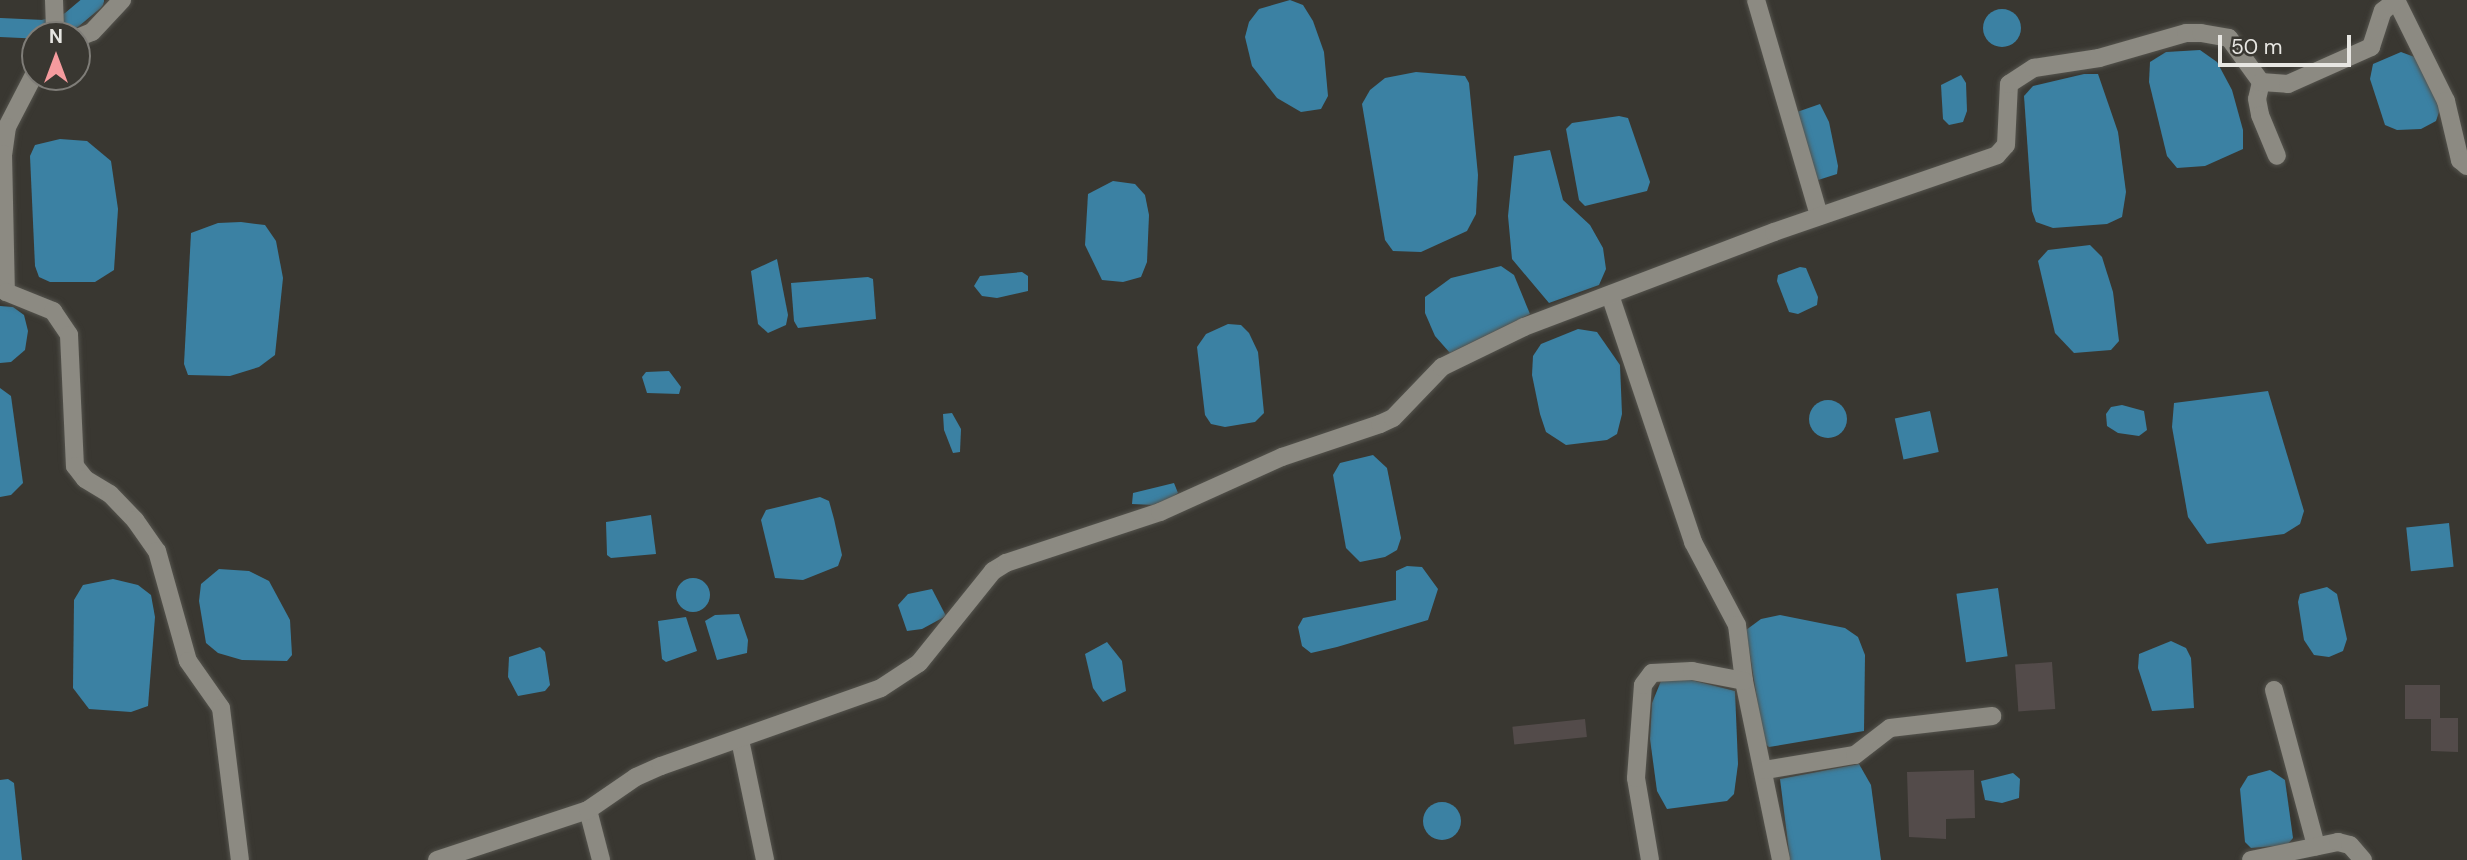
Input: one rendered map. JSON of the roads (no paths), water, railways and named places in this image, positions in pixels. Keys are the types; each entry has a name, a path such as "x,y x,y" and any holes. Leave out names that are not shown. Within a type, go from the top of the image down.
{"street":[{"path":"91,32 122,0"},
{"path":"1756,0 1819,216"},
{"path":"2261,82 2288,84 2360,55 2376,39 2383,10 2396,0 2446,101 2460,160 2467,166"},
{"path":"438,860 588,810 636,777 858,698 897,680 919,663 988,578 1006,563 1160,512 1282,457 1380,425 1393,418 1442,367 1524,327 1819,216 2002,151 2009,128 2009,84 2034,68 2099,58 2186,33 2229,38 2261,82 2260,115 2277,156"},
{"path":"26,91 7,127 3,154 6,292 53,311 69,335 75,466 85,479 110,494 135,520 157,551 188,661 220,708 240,860"},
{"path":"1610,295 1693,542 1737,625 1744,681 1765,770 1781,860"},
{"path":"1650,860 1636,778 1643,685 1652,673 1692,671 1744,681"},
{"path":"2274,690 2316,846"},
{"path":"1765,770 1855,755 1890,728 1992,716"},
{"path":"740,740 765,860"},
{"path":"588,810 601,860"},
{"path":"2251,860 2316,846 2350,845 2363,860"}],"water":[{"path":"1290,0 1303,5 1313,21 1324,52 1328,96 1321,109 1301,112 1277,98 1252,66 1245,37 1249,22 1259,9"},
{"path":"2002,9 2016,14 2021,28 2016,42 2002,47 1988,42 1983,28 1988,14"},
{"path":"2200,50 2217,62 2232,90 2243,130 2243,149 2205,166 2177,168 2167,156 2149,82 2150,62 2166,52"},
{"path":"2401,52 2420,59 2440,109 2436,121 2421,129 2397,130 2385,125 2370,79 2373,64"},
{"path":"1416,72 1465,76 1469,83 1478,175 1476,214 1467,231 1421,252 1393,251 1385,240 1362,104 1370,90 1385,78"},
{"path":"2084,74 2098,74 2118,132 2126,192 2122,217 2107,224 2053,228 2036,222 2032,211 2024,96 2033,86"},
{"path":"1961,75 1966,83 1967,111 1963,122 1949,125 1943,119 1941,85"},
{"path":"1820,104 1829,122 1838,166 1837,174 1815,181 1797,112"},
{"path":"1619,116 1628,118 1650,182 1647,191 1585,206 1579,200 1566,129 1572,123"},
{"path":"60,139 87,141 111,161 118,209 114,270 95,282 50,282 39,277 35,266 30,156 35,145"},
{"path":"1550,150 1563,200 1590,225 1603,248 1606,269 1599,285 1549,303 1512,259 1508,216 1514,156"},
{"path":"1113,181 1135,184 1145,195 1149,215 1147,262 1141,277 1123,282 1102,280 1085,245 1088,194"},
{"path":"218,223 265,225 276,241 283,278 275,355 259,367 230,376 188,375 184,364 191,233"},
{"path":"2090,245 2102,257 2113,292 2119,341 2111,350 2074,353 2055,333 2038,261 2048,250"},
{"path":"777,259 788,315 786,325 768,333 758,324 751,271"},
{"path":"1501,266 1514,275 1530,314 1450,353 1435,336 1425,313 1425,297 1451,278"},
{"path":"1800,267 1806,268 1818,297 1817,305 1798,314 1789,312 1777,281 1778,275"},
{"path":"1022,272 1028,276 1028,291 997,298 982,296 974,286 980,276"},
{"path":"868,277 873,279 876,319 798,328 794,321 791,283"},
{"path":"0,306 13,307 24,315 28,331 25,350 11,362 0,363"},
{"path":"1228,324 1241,325 1249,333 1258,352 1264,413 1255,422 1225,427 1211,424 1205,415 1197,347 1206,334"},
{"path":"1578,329 1597,332 1620,365 1622,414 1617,434 1607,440 1566,445 1546,432 1532,375 1533,356 1541,344"},
{"path":"669,371 681,387 679,394 647,393 642,377 646,372"},
{"path":"0,388 11,396 23,483 11,495 0,497"},
{"path":"2268,391 2304,511 2300,524 2284,534 2207,544 2188,517 2172,427 2174,403"},
{"path":"1828,400 1842,405 1847,419 1842,433 1828,438 1814,433 1809,419 1814,405"},
{"path":"2122,405 2144,411 2147,430 2139,436 2118,433 2107,426 2106,414 2111,407"},
{"path":"1930,411 1939,452 1904,460 1895,418"},
{"path":"952,413 961,429 960,452 953,453 944,430 943,414"},
{"path":"1373,455 1387,468 1401,538 1397,550 1385,557 1360,562 1346,548 1333,475 1340,463"},
{"path":"1174,483 1178,493 1172,497 1153,505 1132,504 1133,493"},
{"path":"820,497 829,501 834,519 842,555 838,566 803,580 775,578 761,520 766,510"},
{"path":"651,515 656,554 611,558 607,555 606,522"},
{"path":"2449,523 2454,567 2411,571 2406,527"},
{"path":"1407,566 1422,567 1438,589 1428,620 1311,653 1302,646 1298,627 1303,618 1396,600 1396,571"},
{"path":"219,569 249,571 269,581 290,620 292,655 287,661 242,660 218,653 206,643 199,601 201,584"},
{"path":"693,578 705,583 710,595 705,607 693,612 681,607 676,595 681,583"},
{"path":"113,579 138,585 151,595 155,617 148,706 131,712 89,709 73,688 74,600 83,585"},
{"path":"2327,587 2337,594 2347,639 2343,651 2329,657 2314,655 2304,640 2298,602 2300,594"},
{"path":"1998,588 2008,656 1966,662 1956,594"},
{"path":"932,589 946,616 922,629 907,631 898,605 908,594"},
{"path":"739,614 748,640 747,653 717,660 705,621 715,615"},
{"path":"1780,615 1845,628 1858,637 1865,655 1864,731 1769,747 1764,743 1746,630 1761,619"},
{"path":"686,617 697,651 666,662 662,659 658,621"},
{"path":"2171,641 2186,648 2191,658 2194,708 2152,711 2138,668 2139,654"},
{"path":"1107,642 1122,661 1126,691 1103,702 1093,688 1085,654"},
{"path":"540,647 545,652 550,685 545,691 518,696 508,677 509,657"},
{"path":"1679,677 1735,691 1738,764 1734,794 1727,801 1667,809 1657,791 1650,739 1652,703 1661,681"},
{"path":"1859,764 1871,785 1881,860 1790,860 1780,779"},
{"path":"2270,770 2285,780 2293,838 2287,845 2251,848 2245,842 2240,789 2248,776"},
{"path":"2013,773 2020,779 2019,798 2002,803 1985,800 1981,781"},
{"path":"8,779 14,783 22,860 0,860 0,780"},
{"path":"1442,802 1455,808 1461,821 1455,834 1442,840 1429,834 1423,821 1429,808"}],"waterway":[{"path":"0,27 43,29 68,22 94,0"}]}
